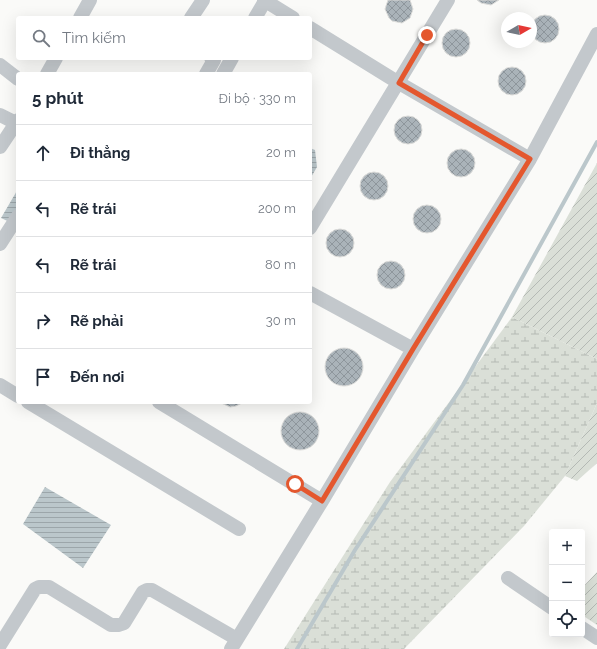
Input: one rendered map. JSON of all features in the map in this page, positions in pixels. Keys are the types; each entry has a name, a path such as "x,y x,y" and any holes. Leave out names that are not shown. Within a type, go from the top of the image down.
{"street":[{"path":"81,16 90,0"},
{"path":"192,16 203,0"},
{"path":"256,16 265,0 290,16"},
{"path":"312,225 448,0"},
{"path":"312,29 399,83 530,159"},
{"path":"0,645 35,589 45,586 111,625 124,623 143,592 152,590 234,644 530,159 597,34"},
{"path":"48,72 55,60"},
{"path":"207,72 214,60"},
{"path":"224,72 231,60"},
{"path":"0,65 16,77"},
{"path":"0,115 16,122"},
{"path":"0,147 16,123"},
{"path":"0,244 16,219"},
{"path":"312,294 413,349"},
{"path":"0,385 16,395"},
{"path":"31,404 239,529"},
{"path":"161,404 322,501"},
{"path":"508,578 549,606"},
{"path":"585,630 597,638"}],"green space":[{"path":"597,163 597,359 512,317"},
{"path":"512,317 597,359 597,403 565,476 524,526 404,649 284,649 390,482"},
{"path":"597,403 597,463 577,481 565,476"},
{"path":"597,572 597,625 585,617 585,585"}],"shaded area":[{"path":"312,149 315,150 317,167 312,176"},
{"path":"16,192 16,225 1,218"},
{"path":"45,487 111,525 83,568 23,524"}],"building":[{"path":"388,0 410,0 413,9 410,18 402,23 392,21 385,9"},
{"path":"477,0 499,0 491,5 481,3"},
{"path":"545,15 550,16 555,19 558,24 558,34 555,39 545,43 537,40 537,18"},
{"path":"456,29 466,33 470,43 466,53 456,57 446,53 442,43 446,33"},
{"path":"512,67 522,71 526,81 522,91 512,95 502,91 498,81 502,71"},
{"path":"408,116 418,120 422,130 418,140 408,144 398,140 394,130 398,120"},
{"path":"461,149 471,153 475,163 471,173 461,177 451,173 447,163 451,153"},
{"path":"374,172 384,176 388,186 384,196 374,200 364,196 360,186 364,176"},
{"path":"427,205 437,209 441,219 437,229 427,233 417,229 413,219 417,209"},
{"path":"340,229 350,233 354,243 350,253 340,257 330,253 326,243 330,233"},
{"path":"391,261 401,265 405,275 401,285 391,289 381,285 377,275 381,265"},
{"path":"340,348 348,348 358,353 362,360 362,374 358,381 348,386 340,386 330,381 328,378 325,371 325,363 330,353 333,351"},
{"path":"223,404 240,404 236,406 230,407"},
{"path":"296,412 304,412 314,417 318,424 318,438 314,445 304,450 296,450 286,445 284,442 281,435 281,427 286,417 289,415"}],"waterway":[{"path":"297,649 355,550 463,385 597,142"}],"route":[{"path":"295,484 322,501 413,349 530,159 399,83 427,35"}]}
